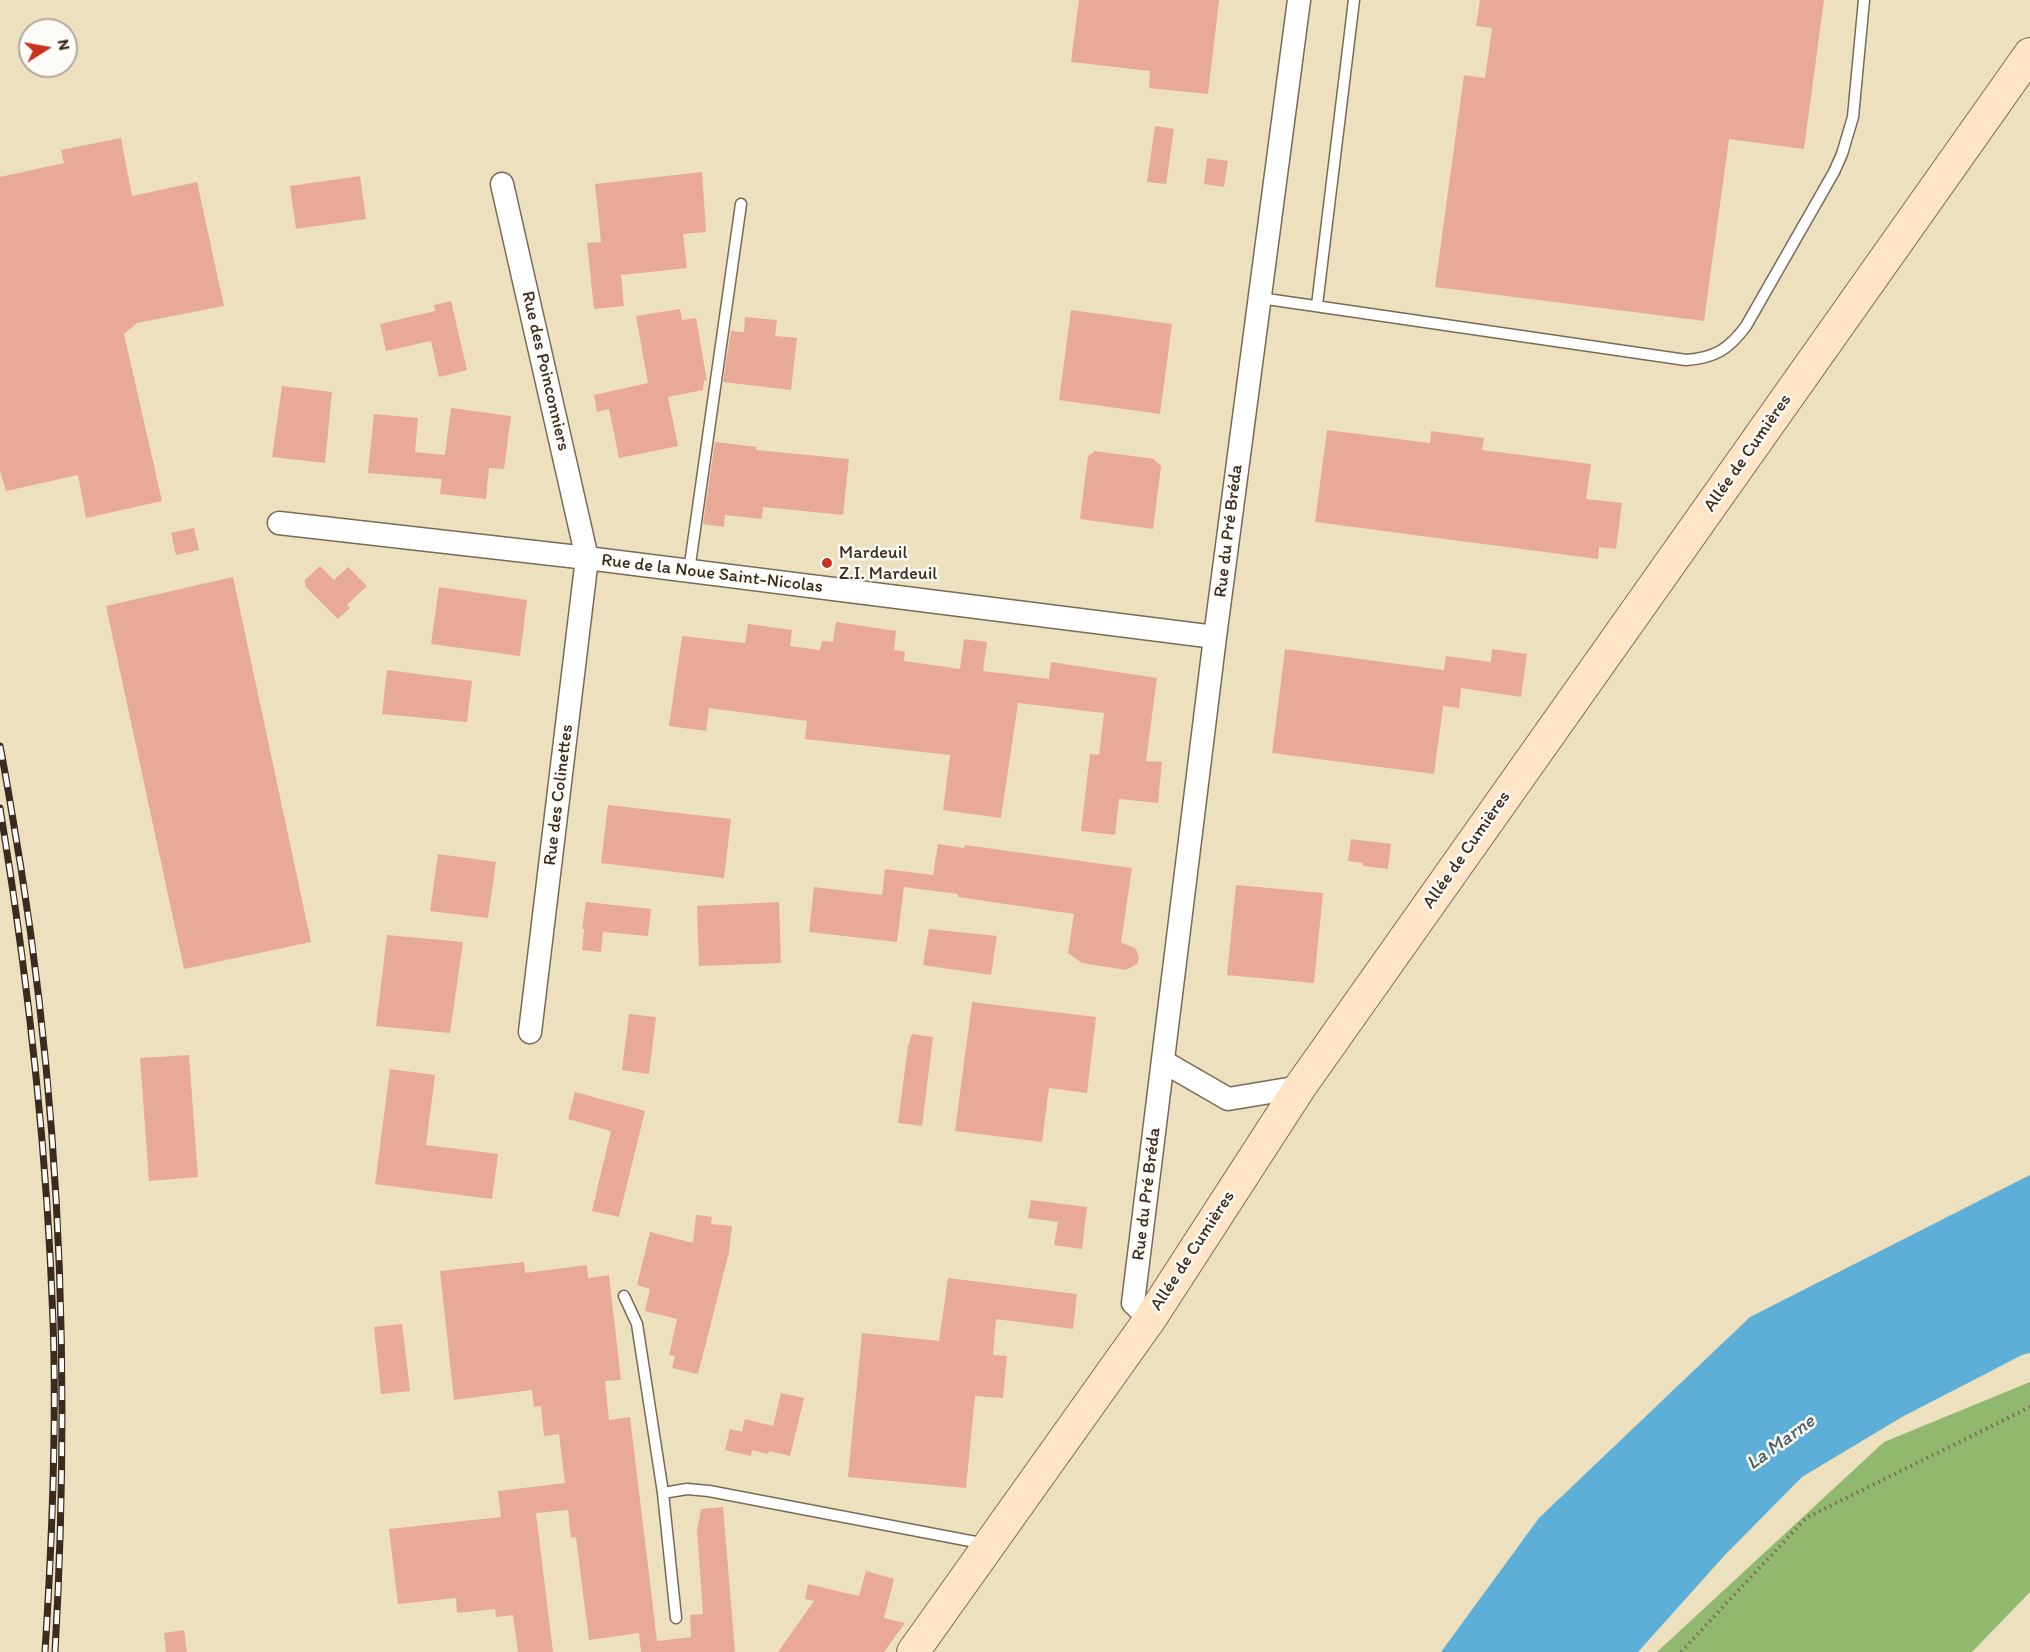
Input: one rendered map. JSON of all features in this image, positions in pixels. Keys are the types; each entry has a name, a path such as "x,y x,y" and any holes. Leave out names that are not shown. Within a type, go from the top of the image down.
{"main road":[{"name":"Allée de Cumières","path":"914,1652 1150,1319 1300,1087 2030,54"}],"street":[{"name":"Rue du Pré Bréda","path":"1150,1319 1133,1303 1215,637 1299,0"},
{"name":"Rue des Poinconniers","path":"502,184 587,558"},
{"name":"Rue de la Noue Saint-Nicolas","path":"279,523 587,558 1215,637"},
{"name":"Rue des Colinettes","path":"530,1032 587,558"},
{"path":"1164,1062 1228,1099 1300,1087"}],"lane":[{"path":"1317,305 1354,0"},
{"path":"1260,298 1686,360 1704,359 1722,351 1746,326 1842,154 1853,117 1864,0"},
{"path":"689,571 741,204"},
{"path":"624,1296 637,1324 663,1493 676,1618"},
{"path":"663,1493 687,1489 709,1491 990,1544"}],"path":[{"path":"1680,1652 1806,1518 2030,1407"}],"green space":[{"path":"2030,1382 2030,1592 1972,1652 1657,1652 1884,1442"}],"water":[{"name":"La Marne","path":"2030,1175 2030,1353 1902,1417 1802,1477 1724,1556 1638,1652 1441,1652 1539,1518 1750,1317"}],"building":[{"path":"1079,0 1219,0 1208,94 1149,88 1150,71 1071,62"},
{"path":"1480,0 1824,0 1804,149 1729,139 1704,321 1435,287 1464,75 1485,78 1492,28 1476,26"},
{"path":"1155,126 1174,129 1166,184 1147,182"},
{"path":"121,138 132,196 197,182 224,306 137,323 124,334 162,501 86,518 78,475 6,491 0,471 0,177 64,163 61,150"},
{"path":"1207,158 1228,161 1224,187 1204,184"},
{"path":"702,172 706,232 683,234 687,268 621,275 624,306 594,309 587,243 601,242 595,184"},
{"path":"360,176 366,219 296,229 290,186"},
{"path":"451,301 467,370 439,377 431,341 386,351 380,324 435,311 434,305"},
{"path":"680,309 682,320 696,318 707,381 704,380 703,390 668,397 678,446 619,458 609,409 597,412 594,395 648,383 636,316"},
{"path":"1071,310 1172,324 1160,414 1059,400"},
{"path":"745,317 777,320 775,336 797,338 791,390 723,382 731,331 744,332"},
{"path":"282,386 332,392 325,463 272,457"},
{"path":"451,408 511,416 504,469 489,468 486,499 440,494 442,479 368,473 374,414 418,418 415,452 445,455"},
{"path":"1327,430 1430,443 1431,431 1484,438 1482,450 1591,464 1586,499 1622,503 1616,549 1599,547 1598,559 1315,522"},
{"path":"715,442 757,447 756,450 849,459 843,515 763,507 762,519 725,515 724,527 703,524"},
{"path":"1095,451 1154,459 1161,466 1153,529 1080,519 1088,456"},
{"path":"194,528 199,550 176,555 171,533"},
{"path":"320,566 334,580 348,567 367,586 347,605 350,608 338,619 305,586 305,580"},
{"path":"233,577 311,942 184,969 106,606"},
{"path":"439,587 527,600 520,656 431,644"},
{"path":"836,622 896,631 894,650 905,652 904,661 960,669 964,639 987,642 983,671 1049,679 1051,662 1157,678 1146,761 1162,762 1158,803 1119,799 1115,835 1081,831 1090,754 1099,755 1104,713 1018,703 1001,818 943,810 950,755 805,739 807,721 709,708 706,731 669,726 682,636 745,643 748,624 792,630 790,646 820,650 822,641 833,642"},
{"path":"1285,649 1444,670 1446,656 1491,662 1492,649 1527,654 1521,697 1461,688 1459,708 1443,706 1434,774 1272,753"},
{"path":"387,670 472,681 467,722 382,714"},
{"path":"608,805 731,819 724,878 601,863"},
{"path":"1351,839 1391,844 1388,869 1363,866 1363,863 1348,861"},
{"path":"938,844 964,848 965,845 1132,868 1121,942 1136,949 1139,958 1137,964 1126,970 1082,963 1068,953 1074,914 904,887 897,942 809,932 814,887 882,895 885,869 933,875"},
{"path":"438,854 496,862 488,918 430,911"},
{"path":"1236,885 1323,893 1314,983 1227,975"},
{"path":"586,902 651,909 648,936 603,932 601,952 582,950"},
{"path":"779,902 781,963 699,966 697,906"},
{"path":"929,929 997,936 991,975 923,965"},
{"path":"387,935 463,942 450,1033 376,1026"},
{"path":"972,1002 1096,1017 1087,1093 1049,1088 1042,1142 955,1131"},
{"path":"629,1014 656,1017 649,1074 622,1070"},
{"path":"912,1034 933,1037 922,1126 898,1123 908,1046"},
{"path":"189,1055 198,1177 149,1181 140,1058"},
{"path":"390,1069 435,1075 426,1145 498,1154 492,1199 375,1184"},
{"path":"575,1092 645,1111 619,1217 592,1211 611,1131 568,1119"},
{"path":"1031,1200 1087,1207 1082,1249 1054,1245 1058,1222 1028,1218"},
{"path":"696,1215 712,1217 711,1224 732,1226 729,1252 698,1374 672,1368 675,1356 669,1355 677,1319 645,1311 650,1289 637,1285 650,1232 693,1243"},
{"path":"524,1262 525,1273 587,1265 588,1278 609,1275 621,1380 605,1381 609,1420 630,1417 657,1641 691,1637 690,1615 703,1614 697,1530 701,1509 723,1507 735,1652 641,1652 639,1633 589,1640 576,1537 571,1538 568,1510 536,1513 553,1652 518,1652 513,1615 496,1617 495,1609 457,1613 456,1598 398,1604 389,1529 501,1517 498,1491 565,1483 559,1434 544,1436 541,1406 534,1407 532,1390 454,1400 440,1271"},
{"path":"948,1278 1077,1294 1073,1329 996,1319 993,1355 1007,1356 1003,1398 975,1396 966,1488 848,1477 862,1333 939,1341"},
{"path":"402,1324 410,1391 381,1394 374,1327"},
{"path":"781,1393 804,1398 790,1456 752,1450 751,1456 725,1450 730,1429 742,1432 745,1419 773,1426"},
{"path":"866,1571 894,1579 884,1618 905,1623 884,1652 778,1652 814,1601 805,1599 808,1584 859,1596"},
{"path":"184,1630 187,1652 166,1652 164,1633"}],"railway":[{"path":"0,746 35,965 54,1161 62,1357 60,1554 55,1652"},
{"path":"0,808 35,1064 50,1257 54,1445 45,1652"}],"place":[{"name":"Mardeuil Z.I. Mardeuil","path":"827,563"}]}
